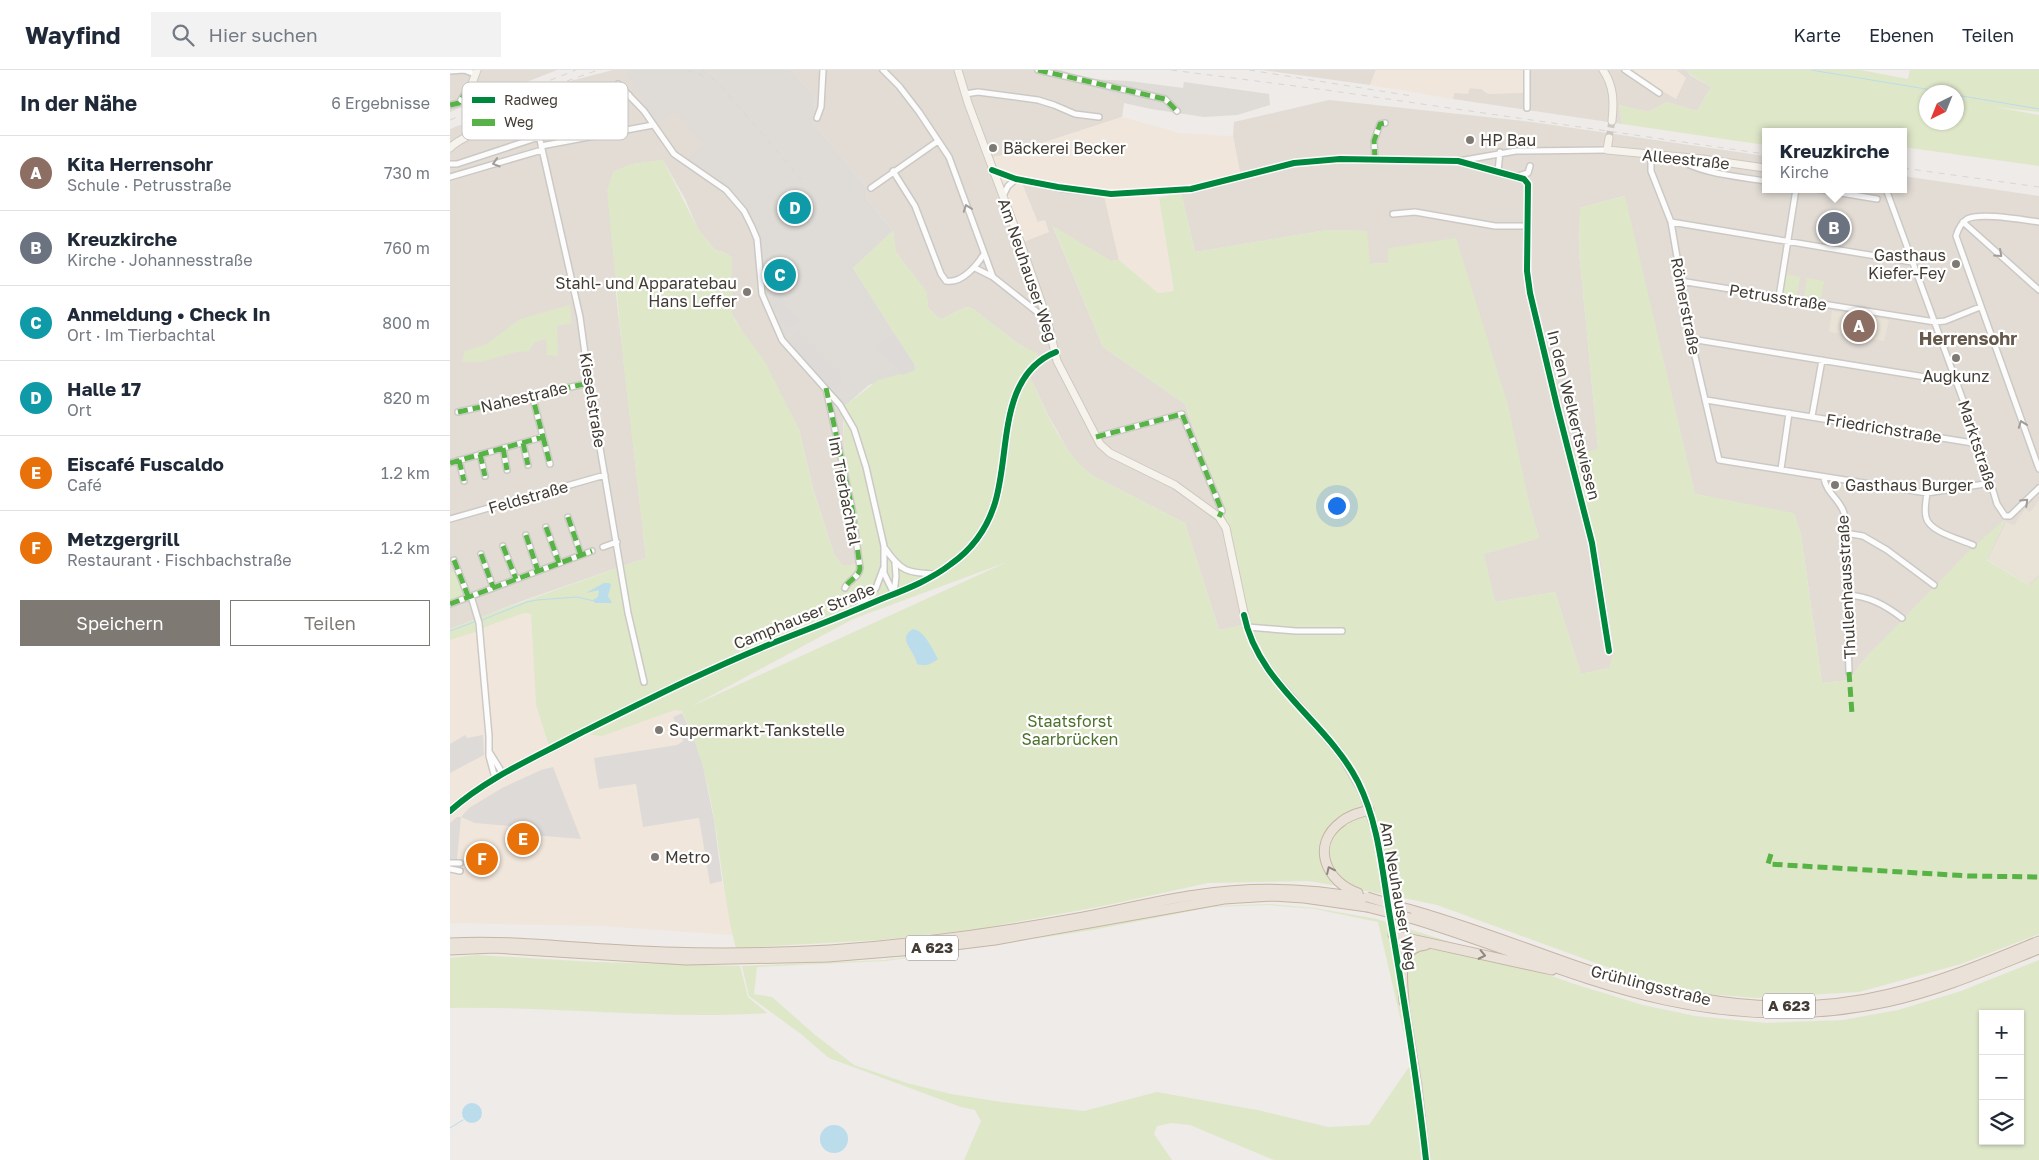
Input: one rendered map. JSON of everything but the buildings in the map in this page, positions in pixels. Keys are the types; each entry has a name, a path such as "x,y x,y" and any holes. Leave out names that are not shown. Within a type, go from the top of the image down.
{"highway":[{"path":"1367,901 1334,879 1326,864 1325,846 1331,830 1342,820 1369,810"},
{"name":"A 623","path":"450,943 494,942 660,952 828,950 994,932 1196,895 1273,889 1305,890 1401,907 1411,914"},
{"name":"A 623","path":"450,950 494,948 686,960 828,957 914,950 995,940 1224,898 1273,896 1367,901 1411,914 1585,977 1693,1006 1746,1012 1802,1013 1856,1008 1912,996 2039,949"},
{"name":"Grühlingsstraße","path":"1411,914 1628,982 1693,998 1746,1006 1832,1004 1889,994 1950,976 2039,942"},
{"path":"1393,935 1585,977"},
{"path":"1404,1002 1402,969 1404,960 1411,950 1416,947 1434,945"}],"street":[{"path":"817,118 820,107 823,70"},
{"path":"883,70 899,86 949,157 993,277"},
{"name":"Am Neuhauser Weg","path":"958,70 1046,319 1062,372 1096,437 1110,453 1175,485 1219,516 1228,537 1247,627 1257,652 1272,675 1340,753 1358,782 1369,810 1381,857 1418,1085 1426,1160"},
{"path":"1038,70 1165,99 1177,111"},
{"path":"1527,108 1528,70"},
{"path":"1603,70 1612,89 1614,103 1612,121"},
{"path":"1625,70 1659,93"},
{"path":"450,71 476,72"},
{"path":"965,94 978,92 1038,100 1075,114 1099,117"},
{"name":"Im Tierbachtal","path":"628,95 638,105 674,154 726,190 744,211 757,239 762,294 779,334 789,349 840,404 854,429 866,467 884,546 884,566 888,585 894,594"},
{"path":"450,105 459,102 462,98"},
{"path":"1375,159 1375,134 1380,124 1385,123"},
{"path":"628,130 653,125"},
{"path":"1458,161 1500,152 1607,150 1609,138"},
{"path":"450,148 462,139"},
{"path":"450,164 457,164 530,140"},
{"name":"Kieselstraße","path":"540,140 580,317 589,383 628,613 644,682"},
{"path":"450,177 542,148 581,140"},
{"path":"871,188 938,140"},
{"name":"Alleestraße","path":"1607,150 1762,168"},
{"path":"1498,171 1500,152"},
{"name":"Römerstraße","path":"1651,154 1651,171 1672,222 1690,339 1719,460 1781,469"},
{"path":"1674,157 1687,165 1700,169 1762,180"},
{"path":"992,170 1016,179 1094,193 1131,194 1191,189 1308,161 1375,159 1458,161 1518,177 1528,173 1530,166"},
{"path":"893,171 915,206 941,274 949,282 953,282 975,268 984,254"},
{"name":"In den Welkertswiesen","path":"1518,177 1524,179 1528,184 1527,271 1530,293 1556,406 1592,543 1609,650"},
{"path":"1003,196 1008,186 1016,179"},
{"path":"1779,297 1786,241 1795,193"},
{"path":"1841,193 1877,199"},
{"name":"Marktstraße","path":"1887,193 1979,444 1992,482 1997,504 2005,516 2010,516 2039,488"},
{"path":"1393,214 1415,212 1495,226 1528,226"},
{"path":"2039,222 1992,217 1969,218 1963,222 1956,236 2039,470"},
{"path":"1672,222 1912,262"},
{"path":"1963,222 2039,290"},
{"path":"975,268 993,277 1046,319"},
{"name":"Petrusstraße","path":"1680,281 1935,322"},
{"path":"1935,322 1945,321 1980,307"},
{"path":"1690,339 1956,382"},
{"name":"Camphauser Straße","path":"450,810 495,778 686,682 765,646 852,612 937,574 968,550 984,527 998,494 1008,422 1016,394 1033,367 1043,358 1056,352"},
{"path":"1812,416 1822,360"},
{"name":"Nahestraße","path":"458,412 589,383"},
{"name":"Im Tierbachtal","path":"826,388 852,508 860,568 858,575 849,581 845,588"},
{"path":"532,395 550,464"},
{"name":"Friedrichstraße","path":"1706,400 1979,444"},
{"path":"1789,413 1781,469 1824,478 1927,493 1992,482"},
{"name":"Am Neuhauser Weg","path":"1096,437 1182,414 1222,511 1219,516"},
{"path":"450,463 543,438"},
{"path":"523,443 528,465"},
{"path":"503,448 507,470"},
{"path":"480,454 485,476"},
{"path":"459,460 464,481"},
{"name":"Feldstraße","path":"450,519 605,475"},
{"name":"Thullenhausstraße","path":"1824,478 1825,487 1842,506 1844,513 1849,672"},
{"path":"1927,493 1925,511 1928,524 1938,531 1973,546"},
{"path":"568,517 581,555"},
{"path":"546,527 559,563"},
{"path":"1845,533 1863,536 1871,540 1934,585"},
{"path":"526,535 538,571"},
{"path":"603,547 617,542"},
{"path":"503,546 516,579"},
{"name":"Im Tierbachtal","path":"884,546 895,563"},
{"path":"450,604 592,551"},
{"path":"481,554 493,587"},
{"path":"454,560 478,623 491,770 495,778"},
{"path":"895,563 910,572 937,574"},
{"path":"894,594 895,563"},
{"name":"Im Tierbachtal","path":"852,612 866,601 876,588 884,566"},
{"path":"1847,595 1860,596 1875,601 1902,618"},
{"path":"1247,627 1296,631 1342,631"},
{"path":"490,753 503,774"},
{"path":"450,863 460,863"},
{"path":"450,869 460,870"}],"shaded area":[{"path":"450,70 557,70 526,82 462,82 462,107 450,112"},
{"path":"613,70 624,70 638,91 678,111 703,145 687,159 730,190 746,209 757,231 761,250 762,277 792,345 845,406 843,426 845,455 863,561 852,565 842,565 834,554 813,489 799,429 732,314 732,258 724,252 715,250 698,229 685,199 663,160 633,164 613,172 616,294 646,558 525,600 450,629 450,129 462,124 462,140 628,140 628,82 568,82"},
{"name":"Stahl- und Apparatebau Hans Leffer","path":"624,70 791,70 815,97 813,123 868,189 866,198 893,231 853,268 914,364 915,370 869,385 845,406 794,348 779,327 765,295 761,250 757,231 746,209 730,190 687,159 702,145 678,112 657,123"},
{"path":"791,70 1061,70 1088,79 1086,86 1109,93 1124,103 1122,117 1008,154 989,158 1038,223 1019,176 1104,195 1119,260 1111,261 1053,227 1103,347 1185,404 1228,525 1249,624 1219,630 1185,523 1093,476 1080,466 1069,452 1048,415 1027,371 1038,355 1017,343 972,308 966,307 942,319 928,308 926,292 896,252 893,231 866,198 868,189 813,123 815,97"},
{"path":"1262,70 1376,70 1370,85"},
{"path":"1376,70 1525,70 1523,93 1488,94 1481,89 1470,88 1468,94 1454,93 1453,99 1370,85"},
{"path":"1525,70 1626,70 1686,78 1676,70 1687,70 1690,75 1711,87 1697,111 1667,102 1648,112 1619,105 1622,124 1453,99 1454,93 1469,88 1481,89"},
{"path":"1626,70 1676,70 1686,78 1676,99"},
{"path":"1088,79 1129,81 1183,88 1184,82 1269,94 1270,105 1237,115 1204,117 1124,103 1109,93 1086,86"},
{"path":"1329,100 1532,122 1762,156 1762,193 1907,193 1907,177 2039,196 2039,577 2030,585 1987,559 2005,520 1866,657 1849,680 1822,683 1801,535 1794,514 1695,494 1624,196 1580,208 1579,251 1598,448 1602,566 1614,653 1609,668 1581,674 1555,592 1495,602 1483,554 1539,538 1530,507 1388,248 1388,263 1369,264 1366,231 1327,230 1195,252 1181,193 1241,178 1233,136 1234,122"},
{"path":"1122,117 1179,133 1233,136 1241,178 1159,199 1174,291 1158,293 1119,260 1104,195 1019,176 1037,222 1045,220 1049,232 1021,243 988,158 1008,154"},
{"path":"784,289 785,296 781,299 800,320 786,328 772,302 774,298 770,293"},
{"path":"1832,311 1889,320 1884,341 1829,332"},
{"path":"799,331 838,371 841,379 840,385 835,389 820,378 792,345 791,337"},
{"path":"895,335 914,364 915,370 902,375 874,346"},
{"path":"2039,500 2039,575 2029,584 1988,559 2006,522 2014,525 2025,509 2030,512"},
{"path":"524,613 531,614 536,705 577,733 675,710 682,711 693,736 733,935 599,926 450,923 450,640"},
{"path":"682,713 693,736 703,767 714,820 722,881 710,884 699,818 643,827 636,784 599,789 596,771 594,758 677,745 683,741 673,717"},
{"path":"465,735 467,738 483,735 484,755 450,773 450,744"},
{"path":"553,767 581,839 532,835 532,828 475,823 461,817 469,808 502,788 541,770"},
{"path":"457,817 461,817 457,860 450,859 450,823"}],"green space":[{"path":"1687,70 1860,70 1908,79 1910,70 2039,70 2039,112 1994,107 2039,115 2039,166 1907,148 1907,128 1762,128 1762,145 1622,124 1619,105 1648,112 1667,102 1697,111 1711,87 1690,74"},
{"name":"Staatsforst Saarbrücken","path":"663,160 698,229 715,250 724,252 732,258 732,314 765,362 799,429 813,490 834,554 842,565 852,565 863,560 846,464 844,445 845,406 878,380 915,370 914,364 853,268 893,231 896,252 927,292 928,308 936,316 942,319 966,307 972,308 1017,343 1038,354 1027,371 1054,428 1081,466 1093,476 1185,523 1219,630 1249,624 1228,525 1185,404 1103,347 1053,226 1111,261 1119,260 1158,293 1174,291 1159,198 1181,193 1195,252 1327,230 1367,231 1370,264 1388,263 1388,248 1456,238 1508,405 1530,507 1539,538 1484,554 1495,602 1555,592 1581,674 1609,668 1614,653 1602,566 1573,458 1598,448 1579,251 1580,208 1625,196 1695,494 1794,513 1801,535 1822,683 1849,680 1866,657 1969,551 2005,519 1987,560 2029,585 2039,577 2039,934 1961,964 1859,992 1755,998 1695,993 1634,977 1437,905 1309,881 1208,883 1103,906 978,929 880,940 736,948 726,903 708,788 696,745 682,711 675,710 602,736 577,733 549,746 536,705 531,614 524,613 482,628 480,617 646,558 624,368 607,191 613,172 632,164","holes":["1007,562 692,706 853,619"]},
{"path":"1785,274 1800,277 1797,295 1782,293"},
{"path":"1807,278 1824,281 1821,299 1804,296"},
{"path":"570,305 572,323 557,326 558,356 547,355 546,339 535,342 529,351 516,352 481,362 462,362 465,351 487,344 520,319"},
{"path":"454,570 464,595 450,601 450,572"},
{"path":"474,620 476,632 450,640 450,629"},
{"path":"1269,904 1315,908 1377,919 1643,1005 1695,1016 1766,1023 1843,1020 1898,1010 1961,991 2039,960 2039,1160 1274,1160 1190,1125 1172,1123 1157,1126 1154,1134 1172,1160 964,1160 981,1121 975,1110 961,1107 829,1058 801,1034 749,996 742,966 885,960 999,944 886,961 757,967 754,994 772,997 814,1034 854,1065 907,1083 951,1094 1001,1102 1084,1111 1157,1092 1262,1111 1328,1127 1369,1125 1411,1064 1378,922 1315,909 1268,905 1212,907 1093,930 1027,940 1212,906"},
{"path":"477,955 594,962 740,966 748,997 767,1013 688,1015 450,1008 450,958"}],"water":[{"path":"604,583 611,585 608,596 612,603 595,603 593,600 598,597 599,590 586,593"},
{"path":"913,629 921,633 938,659 928,664 917,664 906,641 908,633"},
{"path":"468,1103 476,1103 482,1109 482,1117 476,1123 468,1123 462,1117 462,1109"},
{"path":"834,1125 844,1129 848,1139 844,1149 834,1153 824,1149 820,1139 824,1129"}],"waterway":[{"path":"1811,70 1919,88"},
{"path":"1964,96 2039,109"},
{"path":"482,620 527,602 537,600 577,597 594,601"},
{"path":"450,631 474,622"},
{"path":"450,1128 463,1120"}],"tunnel":[{"path":"1609,138 1612,121"}],"railway":[{"path":"546,82 576,70"},
{"path":"567,81 598,70"},
{"path":"687,70 706,77"},
{"path":"702,70 719,84 802,180"},
{"path":"1171,70 1326,90 1762,154"},
{"path":"1249,70 1412,96"},
{"path":"450,120 462,115"},
{"path":"1907,169 2039,187"}],"marked path":[{"path":"1038,70 1165,99 1177,111"},
{"path":"450,105 459,103 462,98"},
{"path":"1375,159 1374,141 1380,124 1385,123"},
{"path":"458,412 589,383"},
{"path":"826,388 852,508 860,568 858,574 845,588"},
{"path":"450,463 543,437 532,395"},
{"path":"1096,437 1182,414 1222,511 1219,517"},
{"path":"543,437 550,464"},
{"path":"523,443 528,465"},
{"path":"503,448 507,470"},
{"path":"480,454 485,476"},
{"path":"459,460 464,481"},
{"path":"568,517 581,555"},
{"path":"546,527 559,563"},
{"path":"526,535 538,571"},
{"path":"503,546 516,579"},
{"path":"450,604 592,551"},
{"path":"481,554 493,587"},
{"path":"454,560 468,596"},
{"path":"1849,672 1852,714"},
{"path":"1771,854 1768,864 1969,876 2039,877"}],"cycle path":[{"path":"992,170 1016,179 1111,194 1191,189 1294,163 1340,159 1458,161 1524,179 1528,184 1527,271 1530,293 1592,543 1609,651"},
{"path":"450,811 494,779 575,736 734,659 916,585 951,564 977,539 991,515 999,486 1014,398 1023,379 1037,363 1056,352"},
{"path":"1244,615 1252,640 1263,662 1278,683 1345,760 1358,782 1371,814 1379,848 1405,1008 1426,1160"}],"place":[{"name":"HP Bau","path":"1470,140"},
{"name":"Bäckerei Becker","path":"993,148"},
{"name":"Halle 17","path":"795,208"},
{"name":"Kreuzkirche","path":"1834,228"},
{"name":"Gasthaus Kiefer-Fey","path":"1956,264"},
{"name":"Anmeldung • Check In","path":"780,275"},
{"name":"Stahl- und Apparatebau Hans Leffer","path":"747,292"},
{"name":"Kita Herrensohr","path":"1859,326"},
{"name":"Augkunz","path":"1956,358"},
{"name":"Gasthaus Burger","path":"1835,485"},
{"name":"Supermarkt-Tankstelle","path":"659,730"},
{"name":"Eiscafé Fuscaldo","path":"523,839"},
{"name":"Metro","path":"655,857"},
{"name":"Metzgergrill","path":"482,859"}],"district":[{"name":"Herrensohr","path":"1968,339"}]}
